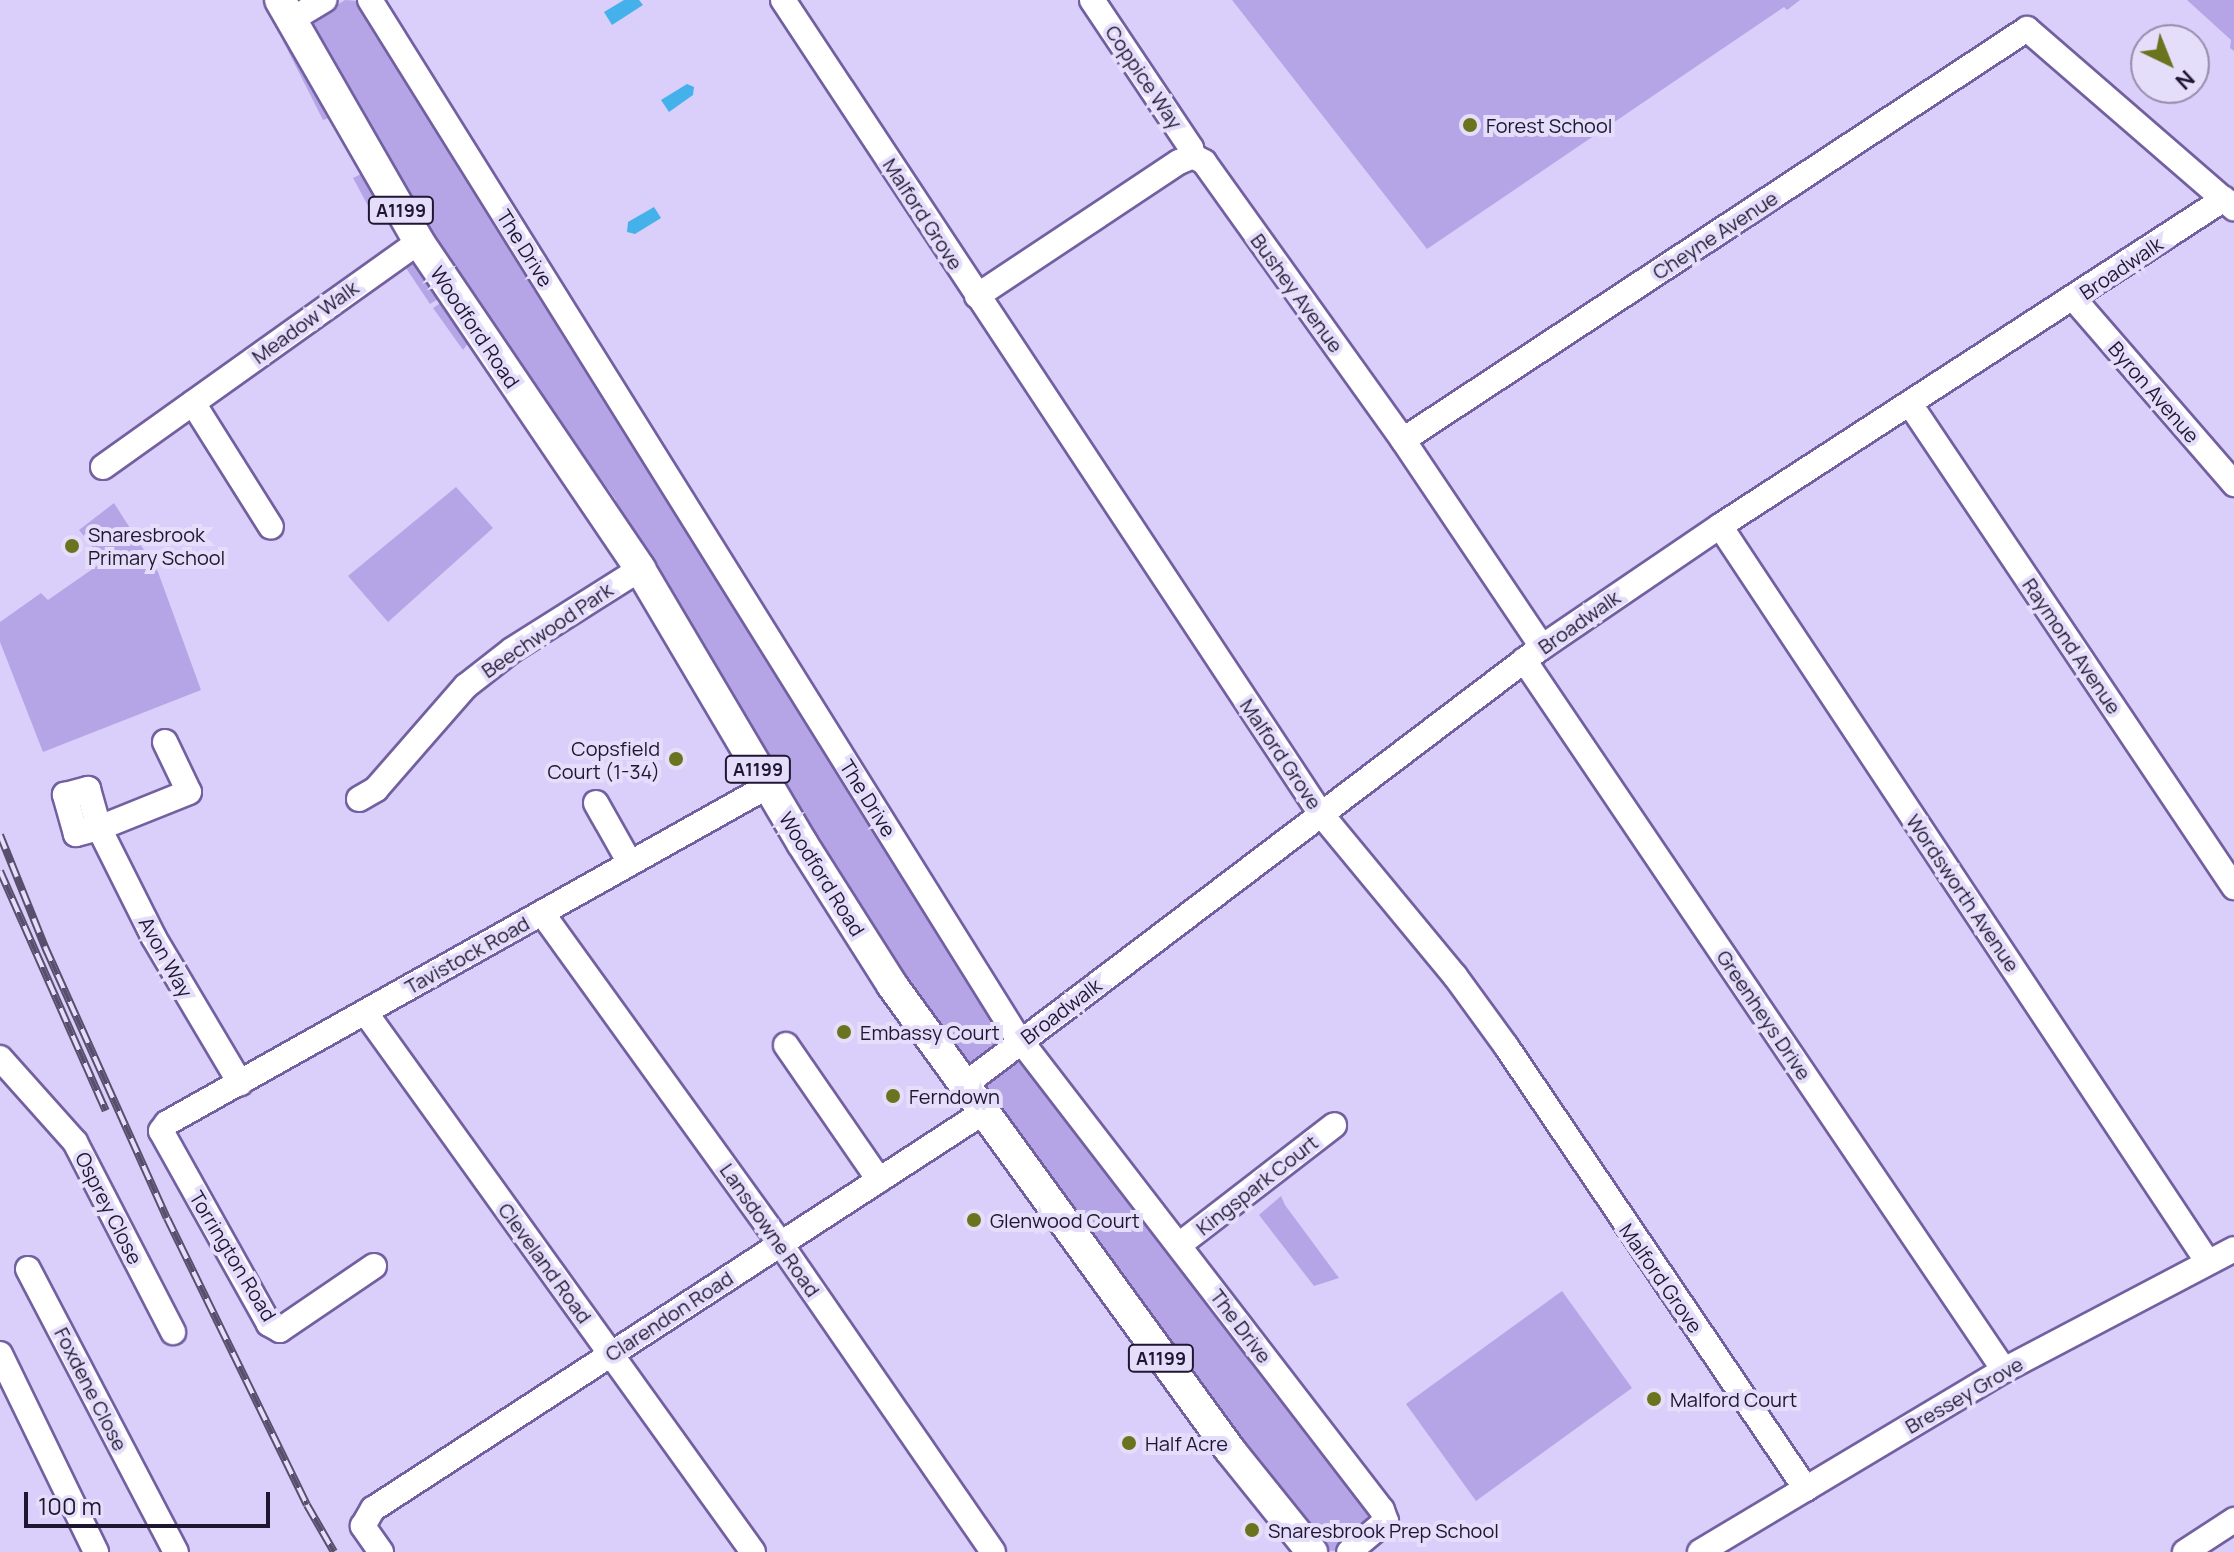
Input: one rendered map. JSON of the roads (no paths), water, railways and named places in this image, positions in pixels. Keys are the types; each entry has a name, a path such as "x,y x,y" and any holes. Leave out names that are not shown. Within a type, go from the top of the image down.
{"main road":[{"name":"Woodford Road","path":"286,10 419,242 640,569 768,786 892,985 982,1113 1230,1450 1312,1552"}],"street":[{"path":"286,10 324,0"},
{"name":"The Drive","path":"370,0 1021,1041 1382,1510 1386,1521 1349,1552"},
{"name":"Malford Grove","path":"783,0 1321,814 1455,976 1506,1046 1806,1489"},
{"name":"Coppice Way","path":"1092,0 1191,148 1193,156"},
{"name":"Cheyne Avenue","path":"1403,440 2027,29 2229,204"},
{"path":"977,296 1193,156"},
{"name":"Bushey Avenue","path":"1193,156 1204,162 1403,440 1533,654"},
{"name":"Broadwalk","path":"963,1086 1533,654 1720,526 2074,299 2229,204"},
{"name":"Meadow Walk","path":"103,467 419,242"},
{"name":"Byron Avenue","path":"2074,299 2234,484"},
{"path":"193,403 271,527"},
{"name":"Raymond Avenue","path":"1910,404 2234,887"},
{"name":"Wordsworth Avenue","path":"1720,526 2207,1261"},
{"name":"Beechwood Park","path":"359,799 376,789 466,686 525,642 640,569"},
{"name":"Greenheys Drive","path":"1533,654 2004,1370"},
{"name":"Avon Way","path":"165,742 189,792 99,828 154,938 240,1083"},
{"name":"Tavistock Road","path":"167,1123 768,786"},
{"path":"596,803 630,863"},
{"name":"Lansdowne Road","path":"542,913 780,1243 993,1552"},
{"name":"Cleveland Road","path":"365,1012 753,1552"},
{"path":"786,1045 879,1180"},
{"name":"Osprey Close","path":"0,1058 75,1142 173,1332"},
{"name":"Clarendon Road","path":"381,1552 363,1526 373,1509 982,1113"},
{"name":"Torrington Road","path":"167,1123 161,1131 269,1324 280,1330 374,1266"},
{"name":"Kingspark Court","path":"1179,1245 1334,1125"},
{"name":"Bressey Grove","path":"1700,1552 2004,1370 2234,1249"},
{"name":"Foxdene Close","path":"28,1269 176,1552"},
{"path":"0,1354 96,1552"},
{"path":"2185,1552 2234,1520"}],"water":[{"path":"624,0 639,0 643,5 612,25 604,12"},
{"path":"687,84 694,87 693,95 669,112 661,100"},
{"path":"654,207 661,218 635,234 627,232 628,222"}],"railway":[{"path":"0,835 45,947 167,1218 307,1505 334,1552"},
{"path":"0,871 106,1111"}],"place":[{"name":"Forest School","path":"1470,125"},
{"name":"Snaresbrook Primary School","path":"72,546"},
{"name":"Copsfield Court (1-34)","path":"676,759"},
{"name":"Embassy Court","path":"844,1032"},
{"name":"Ferndown","path":"893,1096"},
{"name":"Glenwood Court","path":"974,1220"},
{"name":"Malford Court","path":"1654,1399"},
{"name":"Half Acre","path":"1129,1443"},
{"name":"Snaresbrook Prep School","path":"1252,1530"}]}
